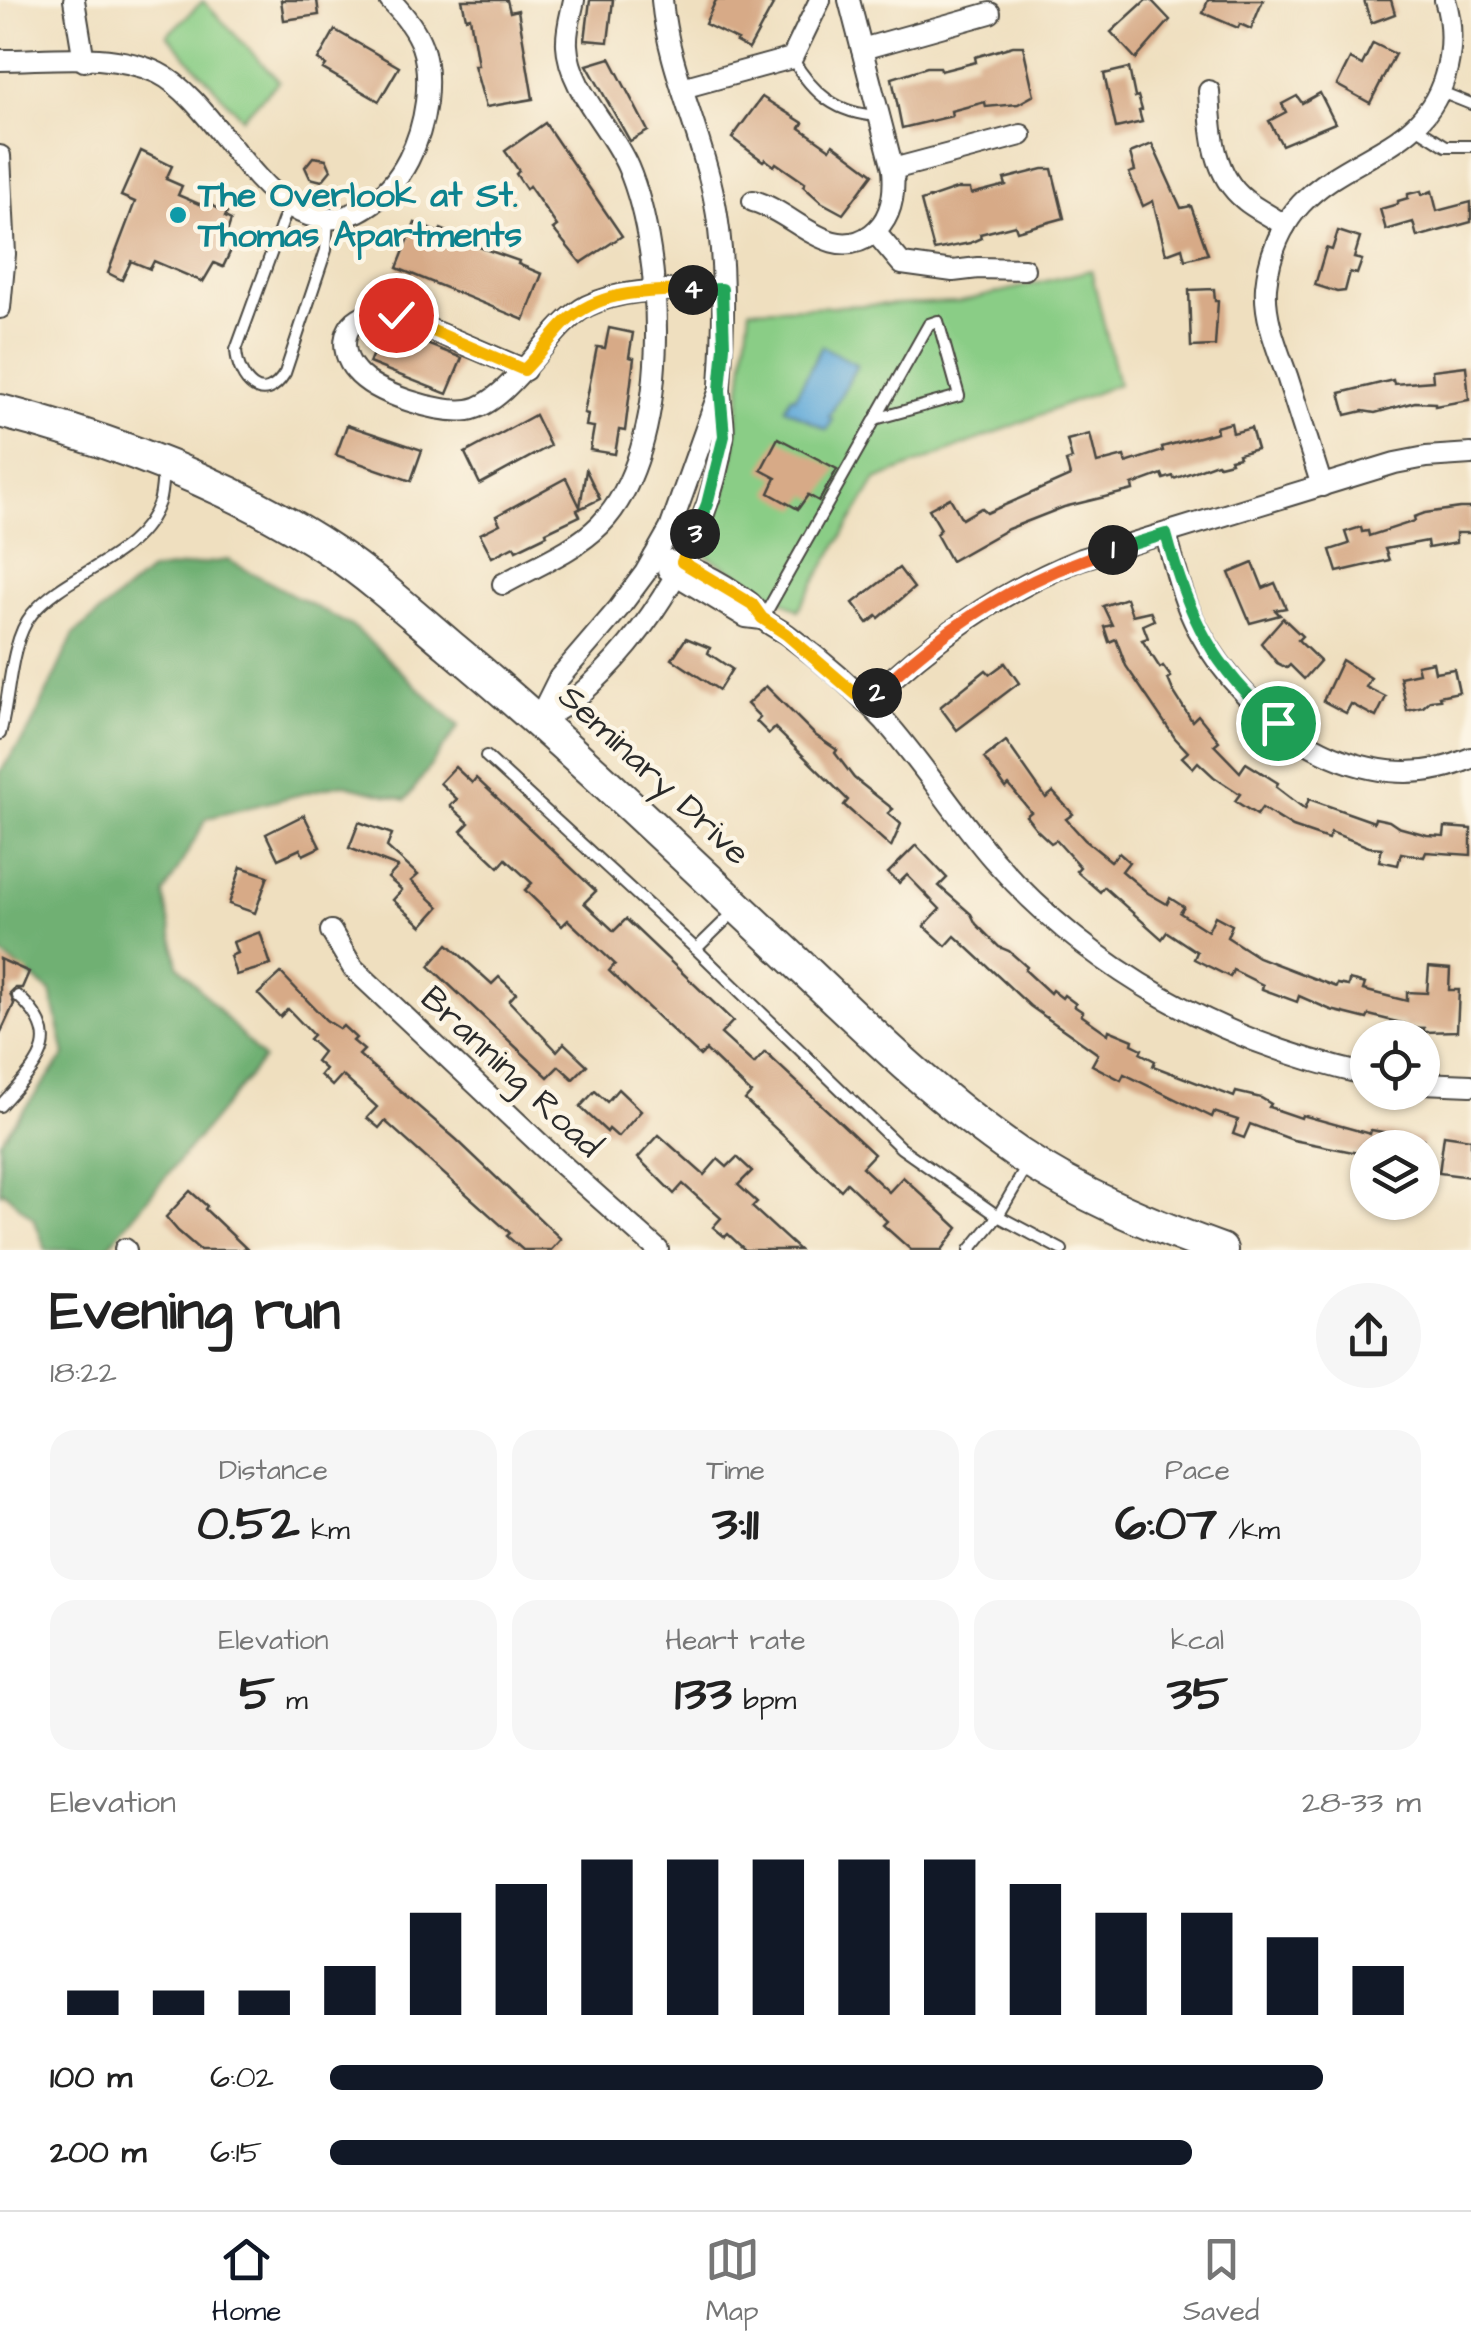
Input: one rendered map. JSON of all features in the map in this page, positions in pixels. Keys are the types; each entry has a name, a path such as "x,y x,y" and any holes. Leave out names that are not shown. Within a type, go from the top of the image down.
{"main road":[{"name":"Seminary Drive","path":"0,412 164,465 244,500 333,552 538,722 924,1082 1030,1160 1131,1218 1221,1250"}],"street":[{"path":"74,0 84,61"},
{"path":"0,60 137,65 180,87 198,104 275,198 308,216 346,216 378,199 410,158 422,130 429,78 424,46 412,22 390,0"},
{"path":"502,584 580,542 601,524 626,486 646,426 655,362 647,229 626,162 571,66 567,46 574,0"},
{"path":"538,722 575,698 602,670 640,627 679,570 707,504 724,436 720,390 724,346 722,289 714,200 665,29 662,0"},
{"path":"682,88 792,58 820,0"},
{"path":"752,201 768,205 824,240 841,245 857,244 875,232 888,216 893,195 892,169 849,0"},
{"path":"1322,486 1266,307 1272,253 1300,204 1416,127 1441,92 1451,52 1445,0"},
{"path":"862,49 990,14"},
{"path":"1209,91 1211,132 1224,174 1242,198 1285,226"},
{"path":"892,169 1021,136"},
{"path":"0,156 5,254 0,308"},
{"path":"875,232 902,264 953,272 978,268 1024,270"},
{"path":"524,370 396,315 373,313 351,324 344,338 345,352 356,372 388,392 438,410 472,410 499,393 524,370 565,322 584,308 627,293 722,289"},
{"path":"538,722 558,678 619,608 670,529 720,390"},
{"path":"866,703 926,649 998,598 1081,560 1396,463 1471,454"},
{"path":"1166,534 1180,587 1198,630 1228,676 1278,723 1307,743 1361,767 1389,773 1426,770 1471,758"},
{"path":"654,557 752,604 762,618 866,703 934,780 994,860 1076,939 1126,977 1213,1025 1300,1057 1350,1070"},
{"name":"Branning Road","path":"332,931 353,968 658,1250"},
{"path":"1440,1084 1471,1085"}],"lane":[{"path":"792,58 802,76 826,100 855,115 879,116"},
{"path":"1441,92 1471,104"},
{"path":"1416,127 1446,146 1471,146"},
{"path":"288,207 236,350 243,378 259,389 280,382 285,373 326,250 328,218"},
{"path":"762,618 875,419 929,324 938,321 959,396 875,419"},
{"path":"0,734 21,634 30,616 50,594 124,548 147,522 158,502 164,465"},
{"path":"486,756 696,949 901,1148 998,1216 1062,1250"},
{"path":"696,949 738,907"},
{"path":"0,1106 42,1052 46,1033 37,1013 18,996"},
{"path":"970,1250 998,1216 1030,1160"}],"green space":[{"path":"203,1 279,81 242,118 167,35"},
{"path":"1091,270 1118,384 876,480 798,610 699,551 720,506 733,457 750,309 960,302"},
{"path":"228,560 355,628 459,726 406,800 341,784 207,818 164,894 178,965 263,1059 105,1250 46,1250 34,1219 3,1191 0,1193 0,1141 65,1055 51,992 0,953 0,772 30,729 74,634 150,571"}],"water":[{"path":"822,346 857,365 829,417 833,419 827,430 785,408"}],"building":[{"path":"281,0 317,0 319,15 284,20"},
{"path":"462,0 507,0 510,12 518,10 533,99 486,107 474,65 478,65 470,17 466,18"},
{"path":"590,0 613,0 608,42 585,40"},
{"path":"716,0 763,0 773,5 749,49 705,24"},
{"path":"1146,0 1151,0 1170,20 1136,59 1111,32"},
{"path":"1208,0 1263,0 1251,29 1240,24 1238,28 1203,13"},
{"path":"1364,0 1391,0 1395,14 1371,23"},
{"path":"335,30 399,67 379,101 323,69 326,65 318,60"},
{"path":"1373,43 1395,54 1370,103 1337,85 1350,59 1362,65"},
{"path":"1023,46 1034,95 1018,104 986,107 985,102 951,111 952,116 902,128 892,78 927,67 940,67 941,71 976,62 975,57"},
{"path":"610,58 648,131 630,141 587,65"},
{"path":"1129,68 1142,122 1116,128 1104,74"},
{"path":"1320,93 1335,123 1282,145 1269,121 1286,112 1282,104 1297,96 1302,103"},
{"path":"762,97 803,123 800,128 830,149 833,144 873,174 843,214 821,202 803,186 805,183 776,163 774,166 763,161 732,138"},
{"path":"545,123 622,236 581,263 553,229 557,226 529,186 526,189 505,151"},
{"path":"1152,144 1181,208 1191,206 1208,254 1185,260 1182,248 1166,254 1153,201 1143,206 1129,173 1135,171 1130,153"},
{"name":"The Overlook at St. Thomas Apartments","path":"141,151 172,166 166,179 182,186 178,195 206,207 207,203 227,213 225,217 231,220 224,242 233,246 223,267 214,263 203,282 154,261 150,269 131,261 122,280 108,273 135,202 121,196"},
{"path":"313,157 326,159 331,170 322,181 310,178 305,167"},
{"path":"1052,169 1064,218 1017,231 1015,225 980,234 981,238 970,243 934,250 921,201 956,189 970,189 971,194 1006,185 1004,179"},
{"path":"1421,191 1422,195 1432,191 1437,211 1471,202 1471,222 1417,237 1413,222 1386,230 1380,209"},
{"path":"415,223 439,233 441,229 457,236 456,239 519,261 518,264 542,274 524,320 397,268"},
{"path":"1338,231 1360,238 1354,258 1362,260 1357,274 1350,272 1345,291 1337,292 1315,285 1326,248 1332,250"},
{"path":"1214,289 1218,301 1215,346 1191,347 1189,290"},
{"path":"384,327 462,358 447,394 369,363"},
{"path":"609,328 633,333 629,357 634,358 625,431 619,430 615,454 590,450 594,427 586,426 588,414 584,413 597,347 605,348"},
{"path":"1466,366 1469,400 1435,406 1415,402 1375,413 1346,415 1340,393 1393,380 1394,384 1433,381 1432,370"},
{"path":"535,415 550,446 480,484 465,453"},
{"path":"1231,423 1233,433 1251,428 1257,449 1238,454 1231,462 1217,463 1174,479 1164,479 1162,474 1132,485 1133,490 1064,507 1008,529 951,561 936,534 941,529 929,509 950,498 962,519 981,508 987,513 1070,476 1066,461 1072,459 1067,440 1090,434 1097,463 1124,456 1126,463 1163,451 1162,447 1217,432 1216,427"},
{"path":"347,425 422,450 411,481 336,455"},
{"path":"778,438 837,469 819,501 808,495 798,509 769,493 776,478 761,470"},
{"path":"586,470 600,499 577,510 580,516 546,532 547,535 492,557 480,534 500,524 496,516 566,478 580,507"},
{"path":"1471,508 1471,533 1456,533 1456,543 1428,548 1427,541 1385,549 1389,560 1337,572 1330,550 1349,544 1345,532 1361,527 1369,536 1415,521 1414,517 1425,513"},
{"path":"1253,563 1263,588 1275,583 1286,608 1275,610 1280,615 1250,623 1229,573"},
{"path":"899,568 914,588 868,623 853,603"},
{"path":"1126,598 1132,615 1150,611 1154,620 1143,625 1148,638 1142,640 1160,668 1163,666 1171,677 1168,679 1173,691 1192,721 1198,715 1219,741 1214,745 1240,772 1246,763 1278,783 1276,787 1305,809 1309,799 1374,822 1375,818 1389,821 1427,835 1444,836 1445,827 1471,829 1471,855 1426,852 1424,857 1401,853 1398,865 1379,861 1382,848 1331,832 1328,839 1293,827 1262,808 1257,815 1235,801 1240,794 1198,762 1193,768 1182,757 1188,752 1126,666 1116,639 1109,642 1104,627 1112,625 1103,606"},
{"path":"1283,618 1320,661 1304,679 1290,665 1287,668 1277,663 1261,643"},
{"path":"686,638 710,648 708,653 732,669 719,690 672,659"},
{"path":"1342,660 1371,678 1366,687 1386,697 1376,717 1351,704 1346,713 1323,701"},
{"path":"1433,662 1435,672 1454,669 1459,692 1439,696 1440,699 1423,707 1407,711 1400,677 1419,673 1417,665"},
{"path":"1005,663 1019,683 957,730 940,707 986,670 990,674"},
{"path":"766,686 815,735 837,750 835,753 854,778 893,809 888,813 901,824 891,847 844,805 848,800 775,728 769,734 756,721 760,717 747,704"},
{"path":"1006,741 1046,798 1053,792 1073,814 1066,819 1085,840 1111,861 1119,853 1129,862 1122,871 1148,893 1167,904 1170,898 1184,907 1180,913 1208,931 1215,916 1232,925 1227,937 1258,957 1336,987 1348,986 1349,980 1365,984 1363,990 1407,1001 1407,992 1427,993 1429,967 1450,969 1449,990 1459,990 1457,1031 1440,1032 1440,1020 1389,1020 1369,1015 1367,1019 1331,1010 1299,996 1297,1002 1262,989 1263,985 1233,970 1230,977 1194,959 1197,952 1167,932 1162,939 1104,887 1100,892 1076,871 1080,867 1056,840 1051,843 1037,830 1026,816 1031,812 1009,785 1006,788 984,758"},
{"path":"455,767 472,783 476,778 596,891 584,903 614,931 626,919 733,1021 721,1034 754,1064 765,1052 874,1154 862,1167 889,1192 903,1177 958,1228 942,1250 911,1250 847,1183 841,1190 745,1100 751,1093 706,1050 700,1056 609,971 615,964 568,920 562,926 525,890 532,883 506,859 499,867 461,831 469,823 450,806 457,799 440,783"},
{"path":"304,815 320,847 303,855 300,849 278,859 266,834"},
{"path":"359,822 392,834 387,847 418,875 411,881 439,907 422,926 393,900 402,890 388,878 398,867 349,848"},
{"path":"916,845 947,878 939,886 971,914 999,947 1027,967 1025,970 1050,993 1052,990 1062,998 1064,995 1083,1012 1081,1015 1108,1034 1109,1030 1133,1040 1132,1044 1142,1049 1140,1053 1155,1061 1153,1066 1234,1097 1236,1092 1261,1098 1271,1104 1269,1107 1301,1118 1302,1115 1356,1130 1350,1130 1350,1151 1293,1140 1250,1124 1244,1138 1233,1134 1238,1120 1214,1112 1212,1117 1124,1074 1121,1080 1092,1065 1098,1054 1030,1006 955,936 946,946 924,926 940,909 907,875 899,883 888,873"},
{"path":"241,867 268,876 255,913 229,904"},
{"path":"260,932 271,965 236,975 230,956 237,953 233,942"},
{"path":"448,944 492,984 499,977 516,993 509,1001 557,1051 564,1043 587,1065 573,1079 559,1066 548,1077 429,966"},
{"path":"0,959 29,972 22,988 10,993 14,1004 0,1034"},
{"path":"281,973 326,1020 340,1029 343,1026 356,1038 353,1041 364,1050 359,1055 457,1140 561,1239 551,1250 523,1250 507,1236 510,1233 385,1121 379,1128 367,1118 377,1107 342,1075 332,1086 320,1075 325,1069 316,1061 323,1052 309,1039 313,1035 288,1009 280,1017 258,994"},
{"path":"618,1089 641,1111 618,1137 580,1107 595,1091 607,1102"},
{"path":"659,1135 704,1175 718,1159 727,1167 737,1157 752,1171 738,1185 757,1202 752,1207 799,1250 745,1250 728,1234 725,1237 713,1227 721,1218 683,1184 674,1194 638,1158"},
{"path":"1444,1135 1471,1139 1471,1177 1440,1173"},
{"path":"190,1191 248,1250 200,1250 178,1231 166,1217"}],"place":[{"name":"The Overlook at St. Thomas Apartments","path":"178,215"}],"route":[{"path":"396,315 524,370 565,322 604,298 627,293 722,289 724,346 720,390 724,436 707,504 682,562 752,604 762,618 866,703 926,649 998,598 1081,560 1166,534 1180,587 1198,630 1228,676 1278,723"}]}
